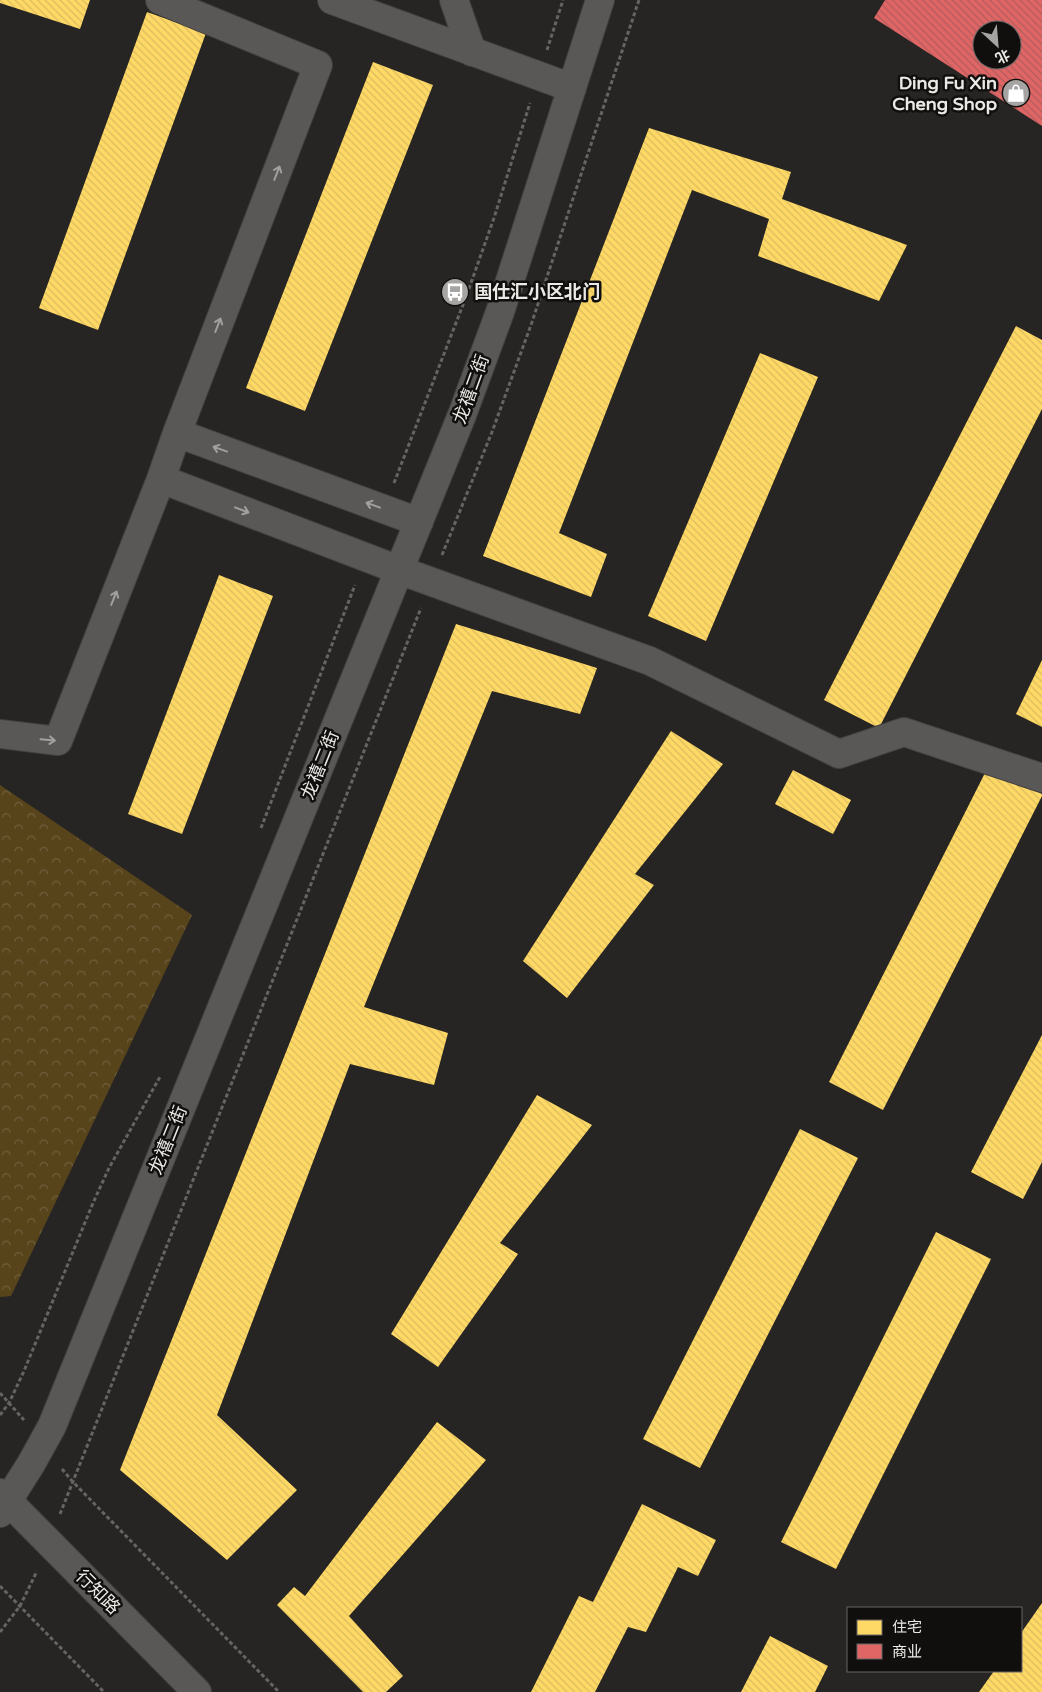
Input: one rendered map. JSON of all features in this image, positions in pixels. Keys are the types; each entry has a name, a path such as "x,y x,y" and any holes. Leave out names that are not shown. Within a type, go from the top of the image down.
{"street":[{"path":"0,734 58,741 161,479 318,66 160,0"},
{"path":"332,0 572,88"},
{"path":"454,0 472,52"},
{"name":"龙禧二街","path":"3,1502 42,1444 56,1418 462,415 500,312 600,0"},
{"path":"177,433 419,522"},
{"path":"161,479 399,570 650,661 838,754 904,732 1042,778"},
{"name":"行知路","path":"3,1502 197,1692"}],"path":[{"path":"384,509 482,253 563,0"},
{"path":"88,1443 492,432 531,325 639,0"},
{"path":"260,831 366,557"},
{"path":"0,1415 9,1403 24,1371 109,1168 165,1067"},
{"path":"0,1394 73,1482 279,1692"},
{"path":"0,1586 104,1692"}],"green space":[{"path":"0,785 192,915 11,1296 0,1297"}],"building: 住宅":[{"path":"0,0 90,0 80,29 0,3"},
{"path":"147,12 206,33 98,330 39,308"},
{"path":"373,62 433,85 305,411 246,388"},
{"path":"649,128 791,172 782,199 907,245 879,301 758,256 769,219 692,190 559,533 607,554 591,597 483,556"},
{"path":"1016,326 1042,340 1042,409 879,728 824,700"},
{"path":"760,353 818,377 706,641 648,616"},
{"path":"219,575 273,596 182,834 128,814"},
{"path":"456,624 597,668 580,714 492,691 364,1007 448,1033 434,1085 350,1064 217,1415 297,1490 227,1560 120,1470"},
{"path":"1042,660 1042,727 1016,714"},
{"path":"671,731 723,764 635,874 654,885 567,998 523,961"},
{"path":"988,767 1042,794 1042,796 883,1110 829,1082"},
{"path":"793,770 851,800 833,834 775,804"},
{"path":"1042,1035 1042,1162 1023,1199 971,1172"},
{"path":"537,1095 592,1125 500,1243 518,1254 438,1367 391,1334"},
{"path":"800,1129 858,1158 700,1468 643,1439"},
{"path":"936,1232 991,1259 836,1569 781,1542"},
{"path":"437,1422 486,1460 349,1616 403,1676 386,1692 363,1692 277,1605 294,1587 305,1596"},
{"path":"642,1504 716,1540 698,1576 678,1567 646,1632 628,1627 595,1692 531,1692 579,1596 593,1602"},
{"path":"1042,1603 1042,1692 979,1692 993,1672 1022,1672 1022,1632"},
{"path":"770,1636 828,1666 815,1692 741,1692"}],"building: 商业":[{"name":"Ding Fu Xin Cheng Shop","path":"885,0 1042,0 1042,126 874,18"}],"place":[{"name":"Ding Fu Xin Cheng Shop","path":"1016,93"},
{"name":"国仕汇小区北门","path":"455,292"}]}
